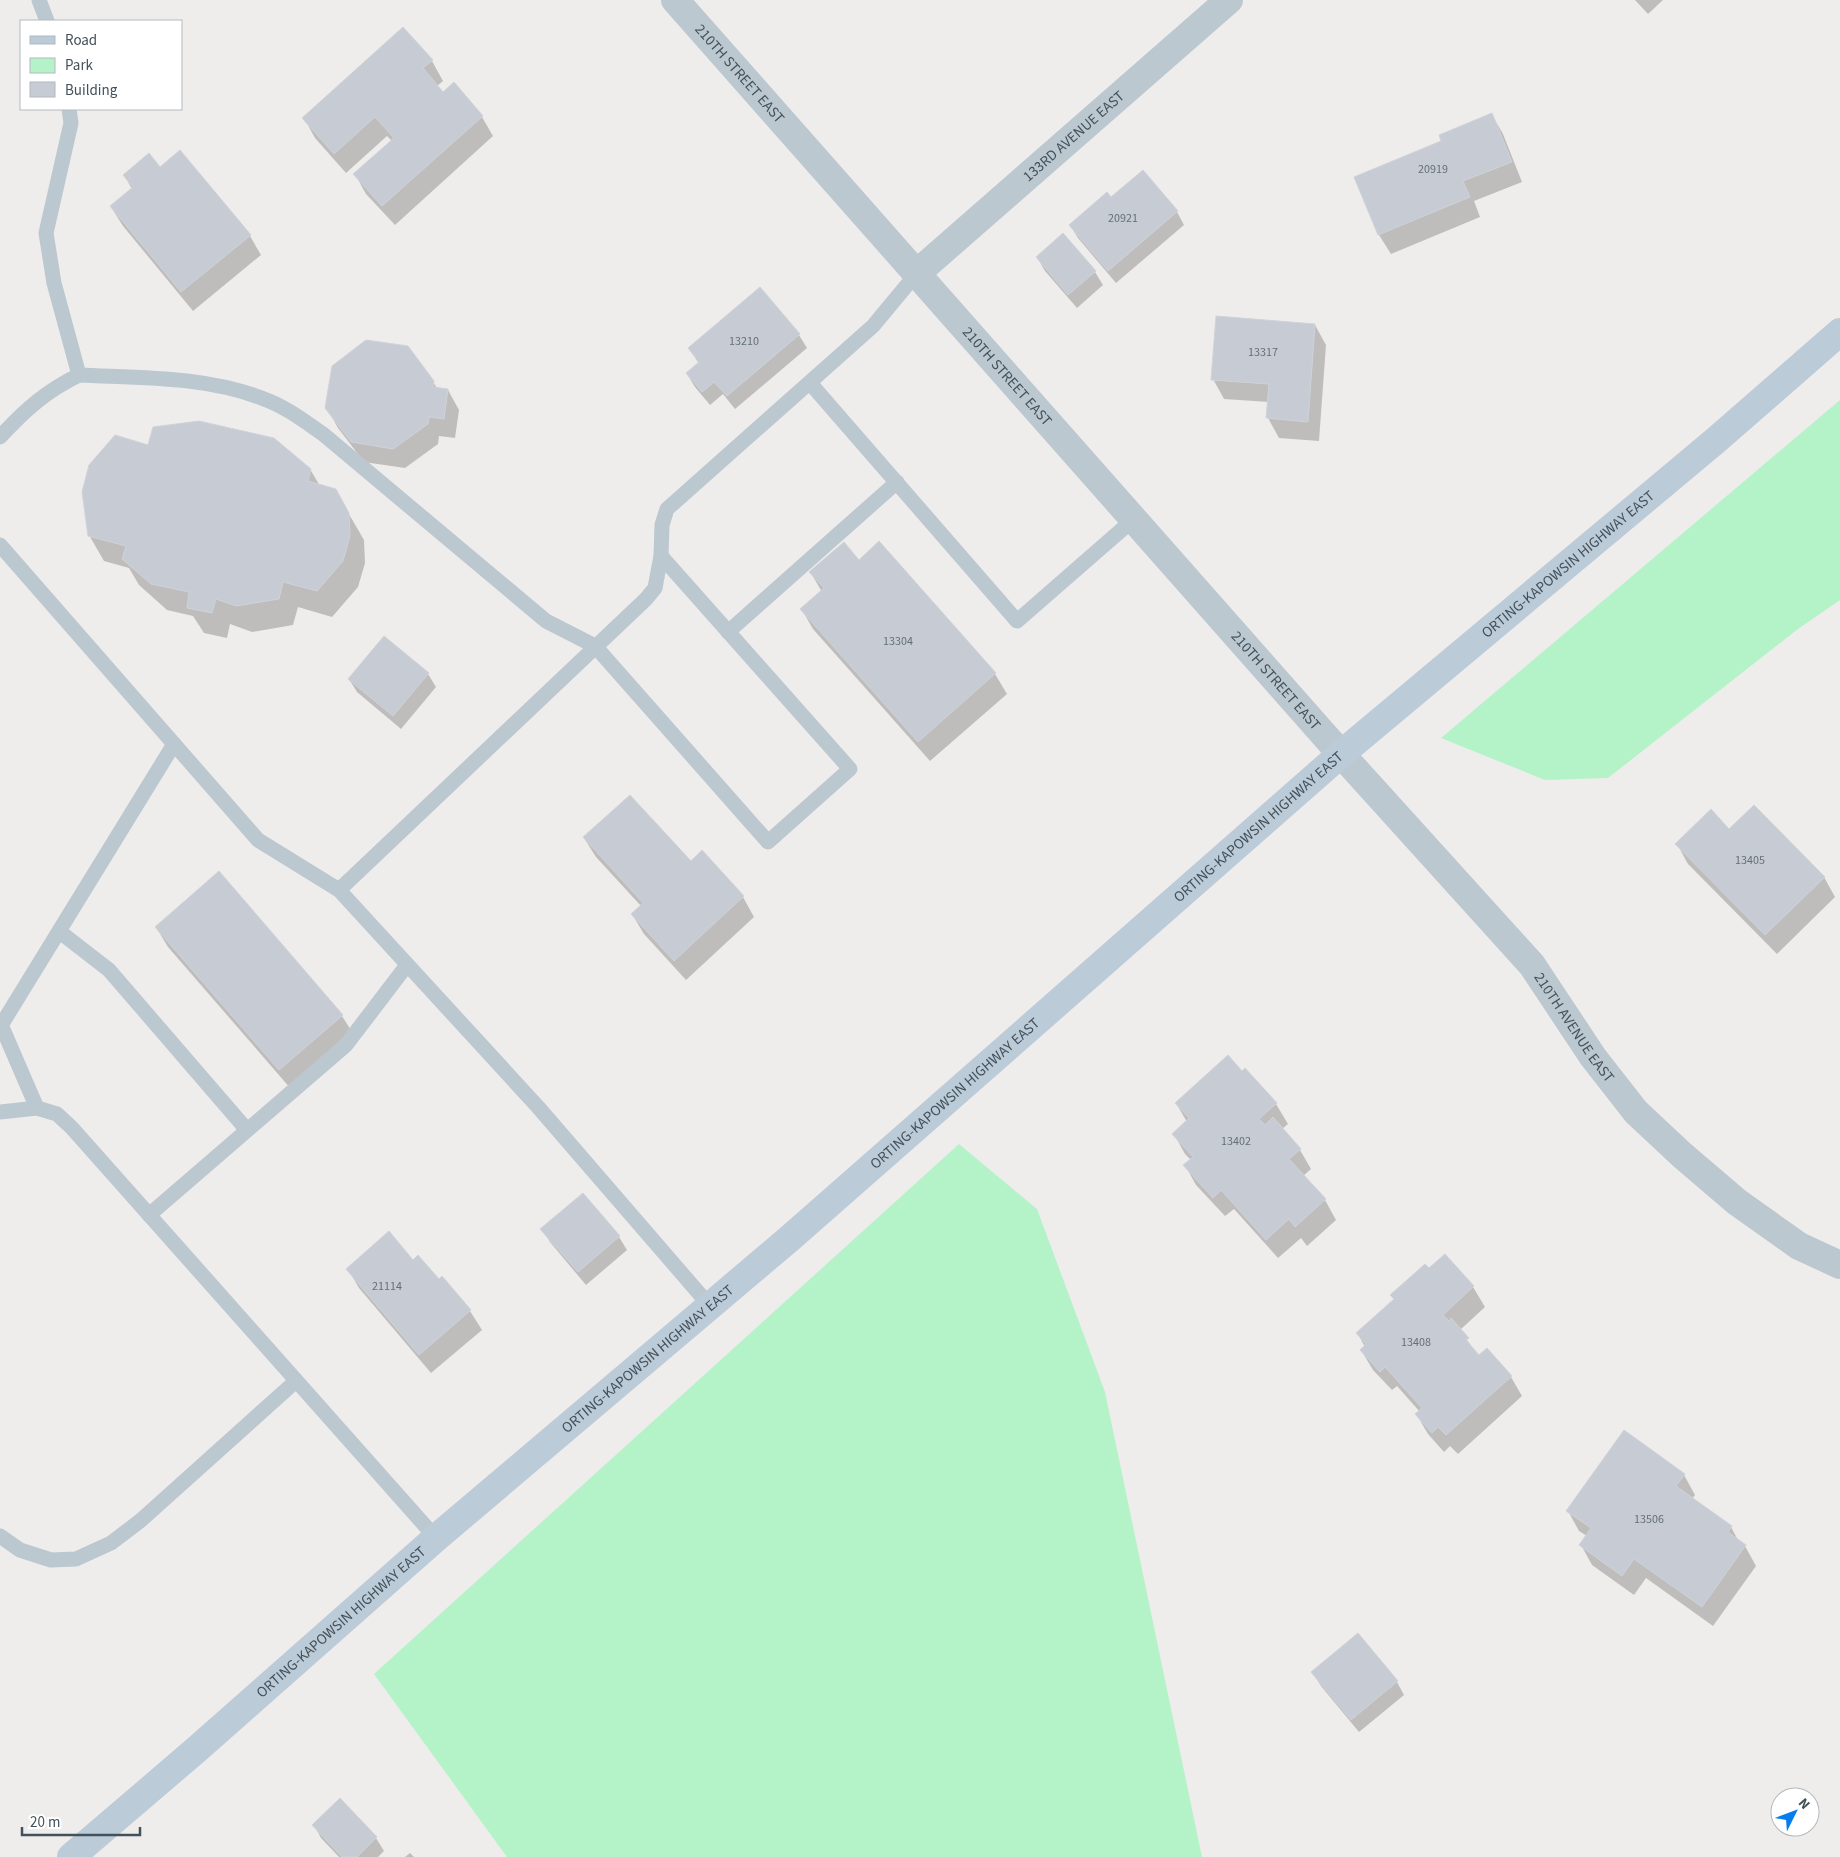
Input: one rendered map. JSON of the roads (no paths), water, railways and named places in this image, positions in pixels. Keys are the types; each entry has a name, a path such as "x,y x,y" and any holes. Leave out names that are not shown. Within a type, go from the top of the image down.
{"main road":[{"name":"ORTING-KAPOWSIN HIGHWAY EAST","path":"71,1857 204,1744 436,1538 710,1306 1341,754 1715,441 1840,332"}],"street":[{"name":"210TH STREET EAST","path":"675,0 1341,754"},
{"name":"133RD AVENUE EAST","path":"917,274 1229,0"},
{"name":"210TH AVENUE EAST","path":"1341,754 1532,965 1593,1056 1636,1112 1682,1155 1737,1202 1799,1246 1840,1265"}],"lane":[{"path":"39,0 47,20"},
{"path":"70,110 71,123 46,233 54,283 79,375"},
{"path":"339,890 655,588 661,556 662,525 667,509 873,326 917,274"},
{"path":"0,437 21,414 56,386 79,375 180,380 222,386 264,399 292,412 323,434 546,621 595,646 768,842 850,769 661,556"},
{"path":"810,383 1017,621 1134,519"},
{"path":"728,632 897,482"},
{"path":"0,545 258,840 339,890 538,1108 710,1306"},
{"path":"38,1108 1,1027 174,744"},
{"path":"60,932 109,970 247,1130"},
{"path":"149,1215 346,1045 407,965"},
{"path":"0,1112 38,1108 57,1114 72,1128 436,1538"},
{"path":"0,1536 20,1550 51,1560 76,1559 111,1543 140,1521 296,1381"}]}
